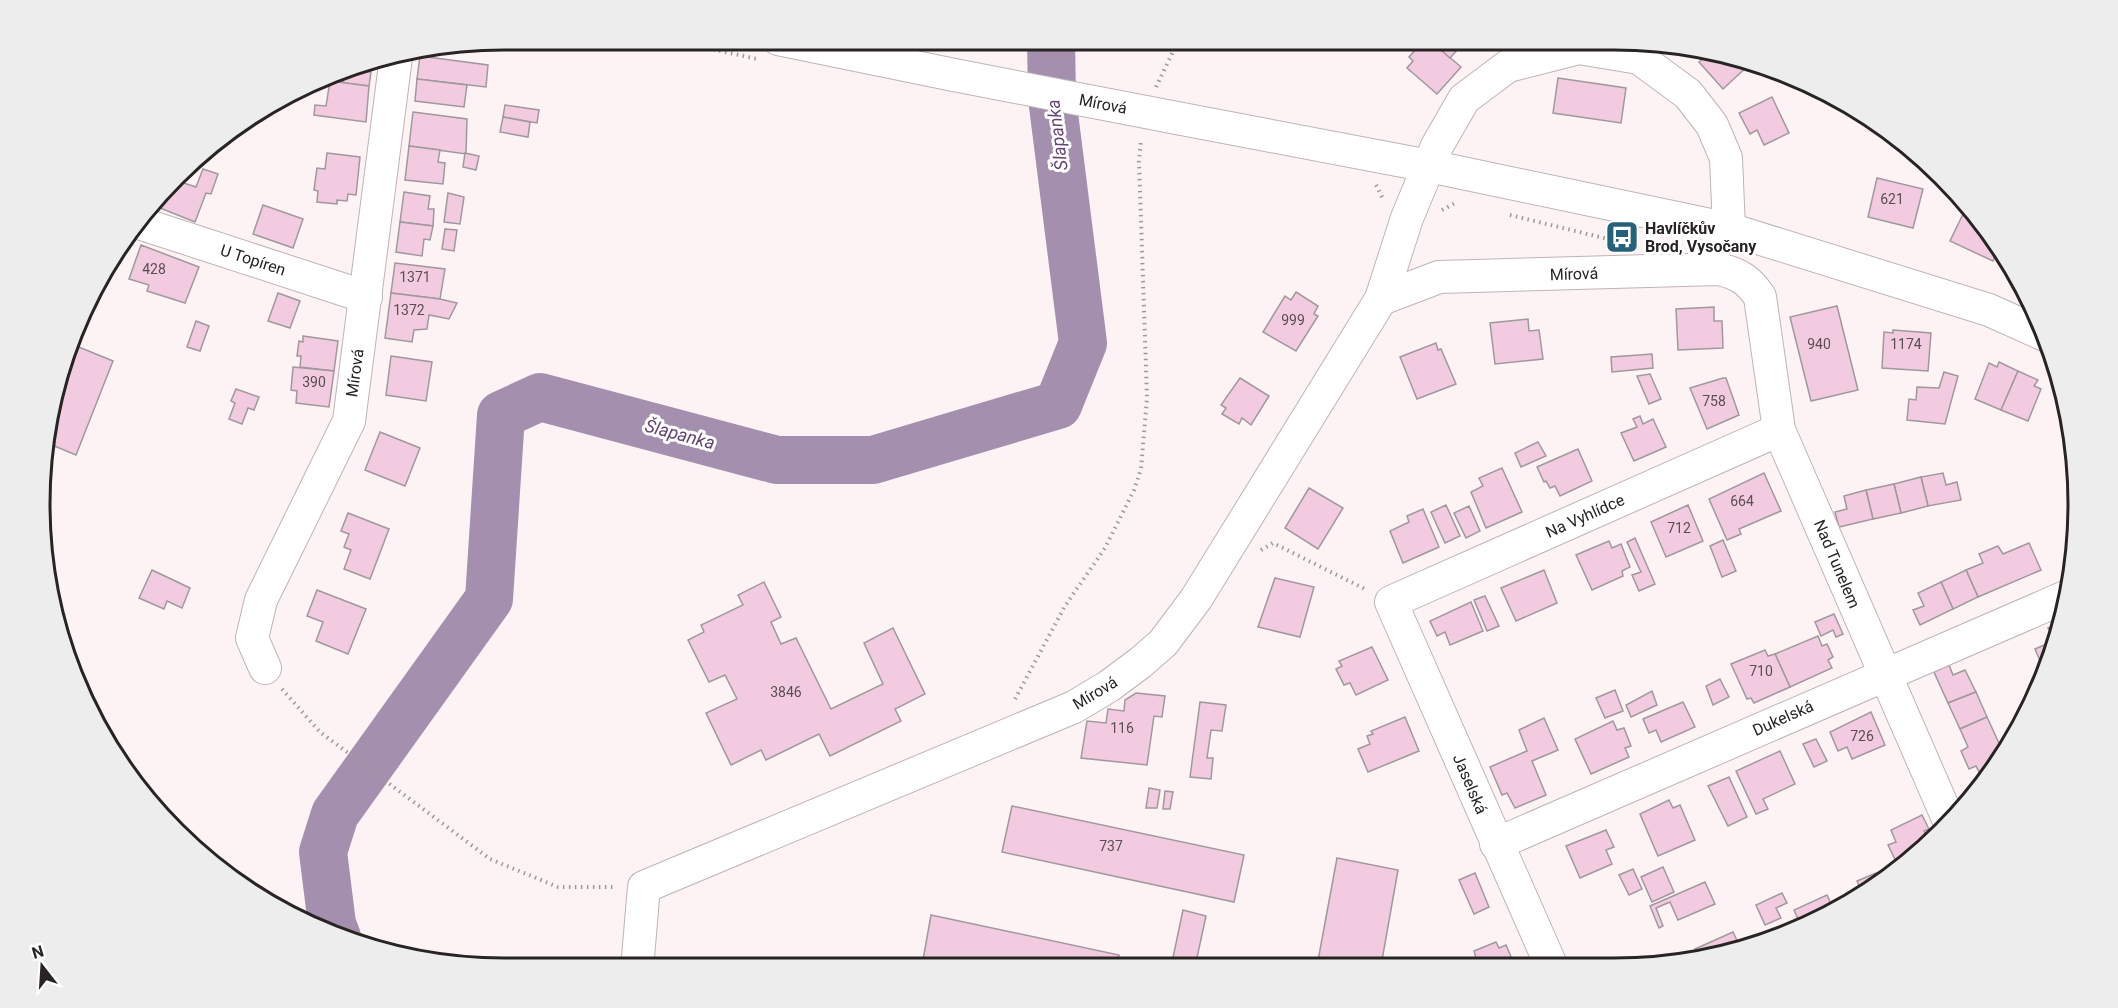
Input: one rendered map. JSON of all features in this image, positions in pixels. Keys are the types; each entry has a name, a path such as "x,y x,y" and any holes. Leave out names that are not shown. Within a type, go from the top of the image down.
{"street":[{"name":"Mírová","path":"832,50 1429,166 1729,230 1989,310 2034,330"},
{"name":"Mírová","path":"644,887 1074,706 1110,686 1163,643 1220,562 1381,300 1407,218 1437,146 1464,99 1508,66 1570,50"},
{"name":"Mírová","path":"1590,50 1639,58 1688,94 1712,124 1726,158 1729,230"},
{"name":"Mírová","path":"265,668 252,638 261,600 349,421 395,63"},
{"name":"U Topíren","path":"145,225 366,297"},
{"name":"Mírová","path":"1381,300 1439,278 1719,269 1736,273 1750,281 1760,297"},
{"name":"Nad Tunelem","path":"1760,297 1779,430 1946,814"},
{"name":"Na Vyhlídce","path":"1391,602 1779,430"},
{"name":"Dukelská","path":"1496,844 1885,673 2058,600"},
{"name":"Jaselská","path":"1391,602 1548,958"},
{"path":"638,958 644,887"}],"path":[{"path":"1154,95 1174,50"},
{"path":"1014,702 1065,606 1105,548 1134,490 1141,469 1148,398 1139,161 1142,136"},
{"path":"1220,562 1240,565 1273,543 1391,602"},
{"path":"265,668 320,732 490,859 558,887 644,887"}],"building":[{"path":"1415,50 1441,50 1461,67 1437,94 1407,68 1413,61 1409,57"},
{"path":"1441,50 1457,50 1450,58"},
{"path":"420,57 488,65 486,87 417,79"},
{"path":"1703,58 1744,69 1723,89 1699,62"},
{"path":"366,71 371,72 369,86 343,83 344,79"},
{"path":"1558,78 1626,88 1621,123 1553,113"},
{"path":"417,79 467,85 464,107 415,101"},
{"path":"336,82 369,86 366,122 314,115 315,105 326,106 329,84"},
{"path":"1772,97 1789,133 1764,145 1757,130 1750,134 1739,113"},
{"path":"505,105 539,110 537,123 503,117"},
{"path":"413,112 467,119 466,154 409,146"},
{"path":"503,117 530,122 528,137 500,132"},
{"path":"409,146 440,150 438,162 445,163 443,184 405,180"},
{"path":"327,153 360,157 356,195 348,194 347,201 337,200 337,204 317,202 318,191 314,190 317,168 325,169"},
{"path":"465,153 479,156 476,170 463,167"},
{"path":"203,169 218,174 211,194 206,193 195,222 159,208 183,183 196,187"},
{"path":"1877,178 1923,189 1913,228 1868,217"},
{"path":"404,192 430,196 428,209 434,209 433,226 400,222"},
{"path":"448,193 464,197 460,224 444,222"},
{"path":"263,205 303,219 293,248 253,234"},
{"path":"1964,213 1995,256 1993,261 1950,241"},
{"path":"400,222 433,226 430,240 424,239 422,256 396,252"},
{"path":"445,229 457,230 454,251 442,249"},
{"path":"141,245 199,267 185,303 147,291 149,285 129,279"},
{"path":"395,263 445,269 440,299 391,293"},
{"path":"1296,292 1318,306 1314,314 1318,316 1296,351 1263,332 1285,296 1291,300"},
{"path":"278,293 300,301 290,328 268,321"},
{"path":"391,293 457,303 449,319 429,315 427,329 414,330 412,342 385,338"},
{"path":"1837,306 1858,390 1811,401 1790,317"},
{"path":"1714,307 1714,321 1722,321 1723,348 1678,350 1676,309"},
{"path":"1528,319 1529,331 1539,330 1543,359 1495,364 1490,323"},
{"path":"196,321 209,326 200,351 187,347"},
{"path":"1893,330 1931,333 1928,371 1882,368 1884,332 1893,333"},
{"path":"303,336 338,341 334,371 300,367 301,356 297,356 299,341 303,342"},
{"path":"1436,343 1438,350 1441,349 1456,384 1417,399 1400,357"},
{"path":"78,347 113,361 76,455 53,445 65,386"},
{"path":"1652,354 1653,368 1612,372 1611,357"},
{"path":"391,356 432,362 426,401 386,395"},
{"path":"1999,362 2018,371 2001,410 1975,399 1989,363 1997,367"},
{"path":"293,367 334,371 329,407 296,403 297,391 291,390"},
{"path":"2018,371 2038,380 2034,386 2041,389 2028,421 2001,410"},
{"path":"1944,372 1958,376 1945,424 1907,420 1909,399 1916,400 1917,387 1939,388"},
{"path":"1650,374 1661,399 1649,404 1637,376"},
{"path":"1240,378 1269,396 1251,425 1242,418 1239,424 1222,414 1226,408 1221,405"},
{"path":"1726,378 1739,415 1707,429 1690,388"},
{"path":"236,389 259,397 254,410 248,408 242,424 229,419 235,403 231,401"},
{"path":"1640,416 1643,424 1653,419 1666,447 1634,461 1621,433 1637,427 1633,419"},
{"path":"380,432 420,448 405,486 365,470"},
{"path":"1538,442 1546,456 1521,467 1515,453"},
{"path":"1578,449 1592,481 1560,496 1555,486 1550,488 1546,481 1544,482 1537,467"},
{"path":"1502,468 1522,512 1486,528 1471,492 1483,486 1479,478"},
{"path":"1764,473 1781,511 1739,529 1741,534 1727,540 1709,499"},
{"path":"1943,473 1946,485 1957,482 1961,500 1928,506 1921,477"},
{"path":"1921,477 1928,506 1901,513 1894,484"},
{"path":"1894,484 1901,513 1873,519 1866,490"},
{"path":"1309,488 1343,508 1318,549 1285,528"},
{"path":"1866,490 1873,519 1839,527 1835,512 1847,509 1844,496"},
{"path":"1446,505 1460,536 1445,543 1431,512"},
{"path":"1688,505 1703,541 1666,557 1651,522"},
{"path":"1469,506 1480,531 1466,538 1454,513"},
{"path":"1423,509 1439,547 1403,563 1390,531 1409,522 1407,516"},
{"path":"348,513 389,529 370,579 344,569 351,550 344,547 349,534 341,531"},
{"path":"1635,538 1655,584 1639,591 1632,575 1641,572 1627,542"},
{"path":"1723,540 1736,571 1722,577 1710,546"},
{"path":"1609,541 1612,548 1621,544 1630,567 1622,571 1623,576 1592,590 1576,555"},
{"path":"2029,543 2041,570 1978,597 1966,570 1983,563 1979,554 1998,546 2003,554"},
{"path":"152,570 190,588 182,608 167,601 164,609 139,598"},
{"path":"1544,570 1557,603 1516,621 1501,588"},
{"path":"1966,570 1978,597 1953,609 1941,582"},
{"path":"1275,578 1314,587 1300,637 1258,627"},
{"path":"764,582 781,617 771,622 781,644 796,638 831,709 883,684 864,643 893,628 925,694 895,709 901,721 830,756 819,734 766,760 761,750 731,765 706,713 737,699 725,675 709,682 688,640 704,632 701,625 743,605 738,595"},
{"path":"1941,582 1953,609 1920,625 1913,610 1924,606 1918,593"},
{"path":"317,590 366,609 348,654 316,641 323,622 307,616"},
{"path":"1485,596 1499,626 1487,631 1474,600"},
{"path":"1471,602 1483,631 1450,645 1445,632 1437,636 1430,621"},
{"path":"1834,614 1843,634 1836,637 1833,630 1821,636 1815,622"},
{"path":"1818,636 1822,646 1827,644 1833,657 1828,660 1832,668 1790,687 1775,654"},
{"path":"2046,644 2040,661 2035,649"},
{"path":"1372,647 1388,680 1356,695 1350,683 1344,685 1336,669 1342,666 1339,661"},
{"path":"1765,650 1768,656 1775,654 1790,687 1754,703 1751,698 1747,699 1731,664"},
{"path":"1949,665 1953,675 1965,670 1976,692 1948,703 1934,672"},
{"path":"1720,679 1729,697 1713,705 1706,686"},
{"path":"1615,690 1623,711 1605,718 1596,698"},
{"path":"1652,691 1657,705 1631,717 1626,705"},
{"path":"1976,692 1987,717 1960,729 1948,703"},
{"path":"1136,693 1165,696 1162,717 1154,716 1147,765 1081,758 1087,721 1106,723 1108,709 1124,711 1125,700"},
{"path":"1200,702 1226,705 1222,731 1211,730 1207,758 1213,758 1211,779 1190,777"},
{"path":"1683,702 1695,727 1661,742 1656,730 1649,733 1643,719"},
{"path":"1871,712 1885,745 1852,759 1847,747 1838,751 1830,732"},
{"path":"1405,717 1419,751 1368,772 1358,749 1370,744 1367,736 1373,734 1371,731"},
{"path":"1987,717 2000,745 1980,774 1976,766 1969,769 1961,751 1968,747 1960,729"},
{"path":"1544,718 1558,750 1532,761 1546,795 1515,808 1507,793 1502,795 1490,767 1527,751 1519,730"},
{"path":"1613,721 1617,730 1624,728 1631,746 1625,748 1629,757 1591,774 1575,739"},
{"path":"1816,739 1827,761 1814,767 1803,744"},
{"path":"1780,751 1795,784 1763,799 1768,809 1756,814 1736,771"},
{"path":"1729,777 1747,817 1728,826 1708,786"},
{"path":"1149,788 1160,790 1157,808 1146,808"},
{"path":"1165,791 1173,792 1170,809 1163,809"},
{"path":"1669,800 1673,808 1680,805 1695,840 1658,856 1640,814"},
{"path":"1012,806 1244,855 1234,902 1002,852"},
{"path":"1922,815 1929,829 1924,831 1926,834 1896,861 1888,845 1896,842 1891,830"},
{"path":"1606,830 1614,847 1606,850 1612,864 1580,878 1566,846"},
{"path":"1337,858 1398,870 1382,958 1318,958"},
{"path":"1663,867 1674,892 1652,902 1641,877"},
{"path":"1633,869 1642,889 1629,895 1619,875"},
{"path":"1475,873 1489,907 1474,914 1459,880"},
{"path":"1876,873 1877,875 1859,887 1857,881"},
{"path":"1705,882 1715,904 1678,920 1670,902 1656,908 1663,926 1659,928 1650,906"},
{"path":"1782,893 1787,903 1776,908 1781,918 1765,925 1756,905"},
{"path":"1827,895 1831,903 1798,919 1794,910"},
{"path":"1183,910 1206,916 1197,958 1173,958"},
{"path":"931,915 1119,955 1118,958 923,958"},
{"path":"1733,932 1737,941 1703,950 1696,951 1695,949"},
{"path":"1496,942 1499,948 1506,945 1512,958 1476,958 1474,951"}],"waterway":[{"name":"Šlapanka","path":"332,925 323,852 335,814 489,599 501,415 540,397 777,460 873,460 1058,405 1083,343 1052,98 1051,50"}],"place":[{"name":"Havlíčkův Brod, Vysočany","path":"1622,237"}]}
